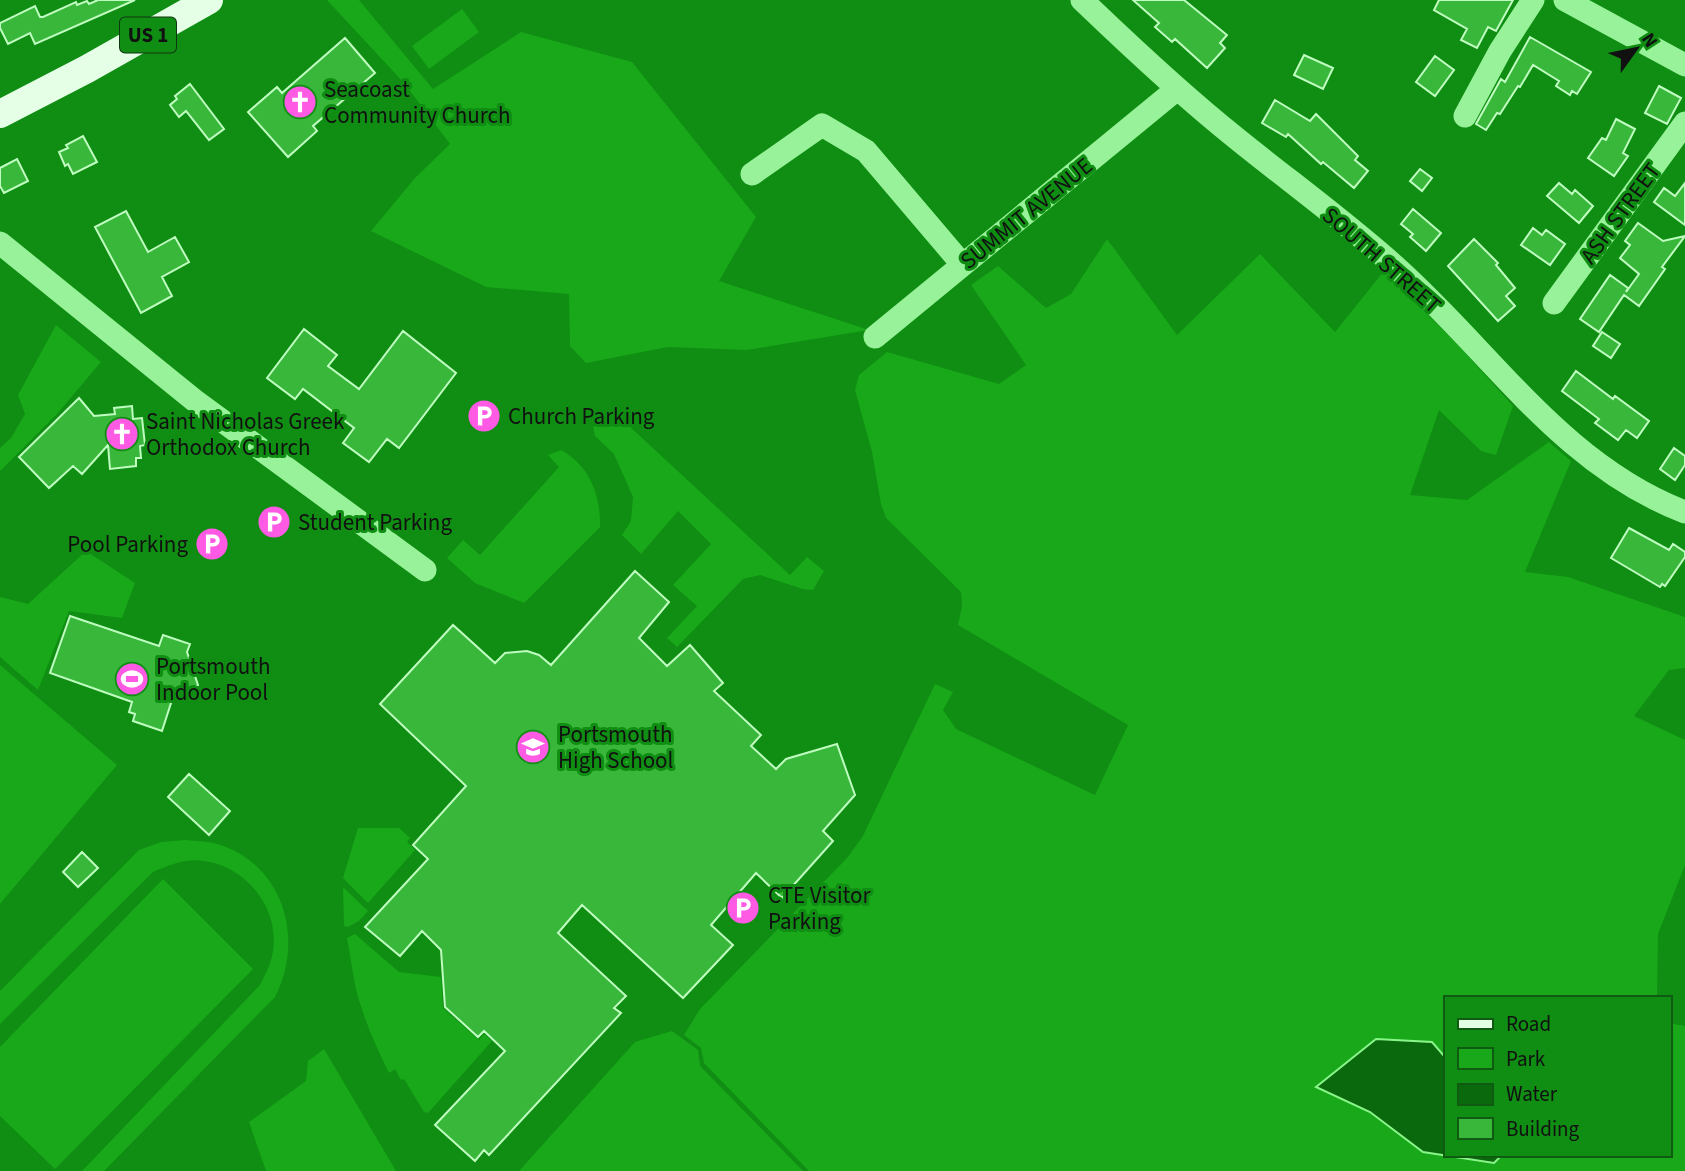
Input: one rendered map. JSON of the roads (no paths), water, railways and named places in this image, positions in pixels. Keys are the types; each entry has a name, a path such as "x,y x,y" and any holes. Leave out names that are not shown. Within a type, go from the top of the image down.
{"main road":[{"name":"US 1","path":"0,114 87,69 209,0"}],"street":[{"name":"SOUTH STREET","path":"1082,0 1177,89 1396,267 1566,440 1637,489 1684,509"},
{"path":"1465,116 1500,51 1533,0"},
{"path":"1565,0 1685,65"},
{"name":"SUMMIT AVENUE","path":"875,337 1177,89"},
{"name":"ASH STREET","path":"1553,303 1685,123"},
{"path":"752,174 822,125 866,151 961,264"},
{"path":"0,243 194,400 425,570"}],"water":[{"path":"1376,1039 1432,1042 1444,1056 1444,1155 1423,1152 1370,1112 1316,1087"},
{"path":"1455,1157 1500,1157 1494,1163"}],"place":[{"name":"Seacoast Community Church","path":"300,102"},
{"name":"Church Parking","path":"484,416"},
{"name":"Saint Nicholas Greek Orthodox Church","path":"122,434"},
{"name":"Student Parking","path":"274,522"},
{"name":"Pool Parking","path":"212,544"},
{"name":"Portsmouth Indoor Pool","path":"132,679"},
{"name":"Portsmouth High School","path":"533,747"},
{"name":"CTE Visitor Parking","path":"743,908"}]}
